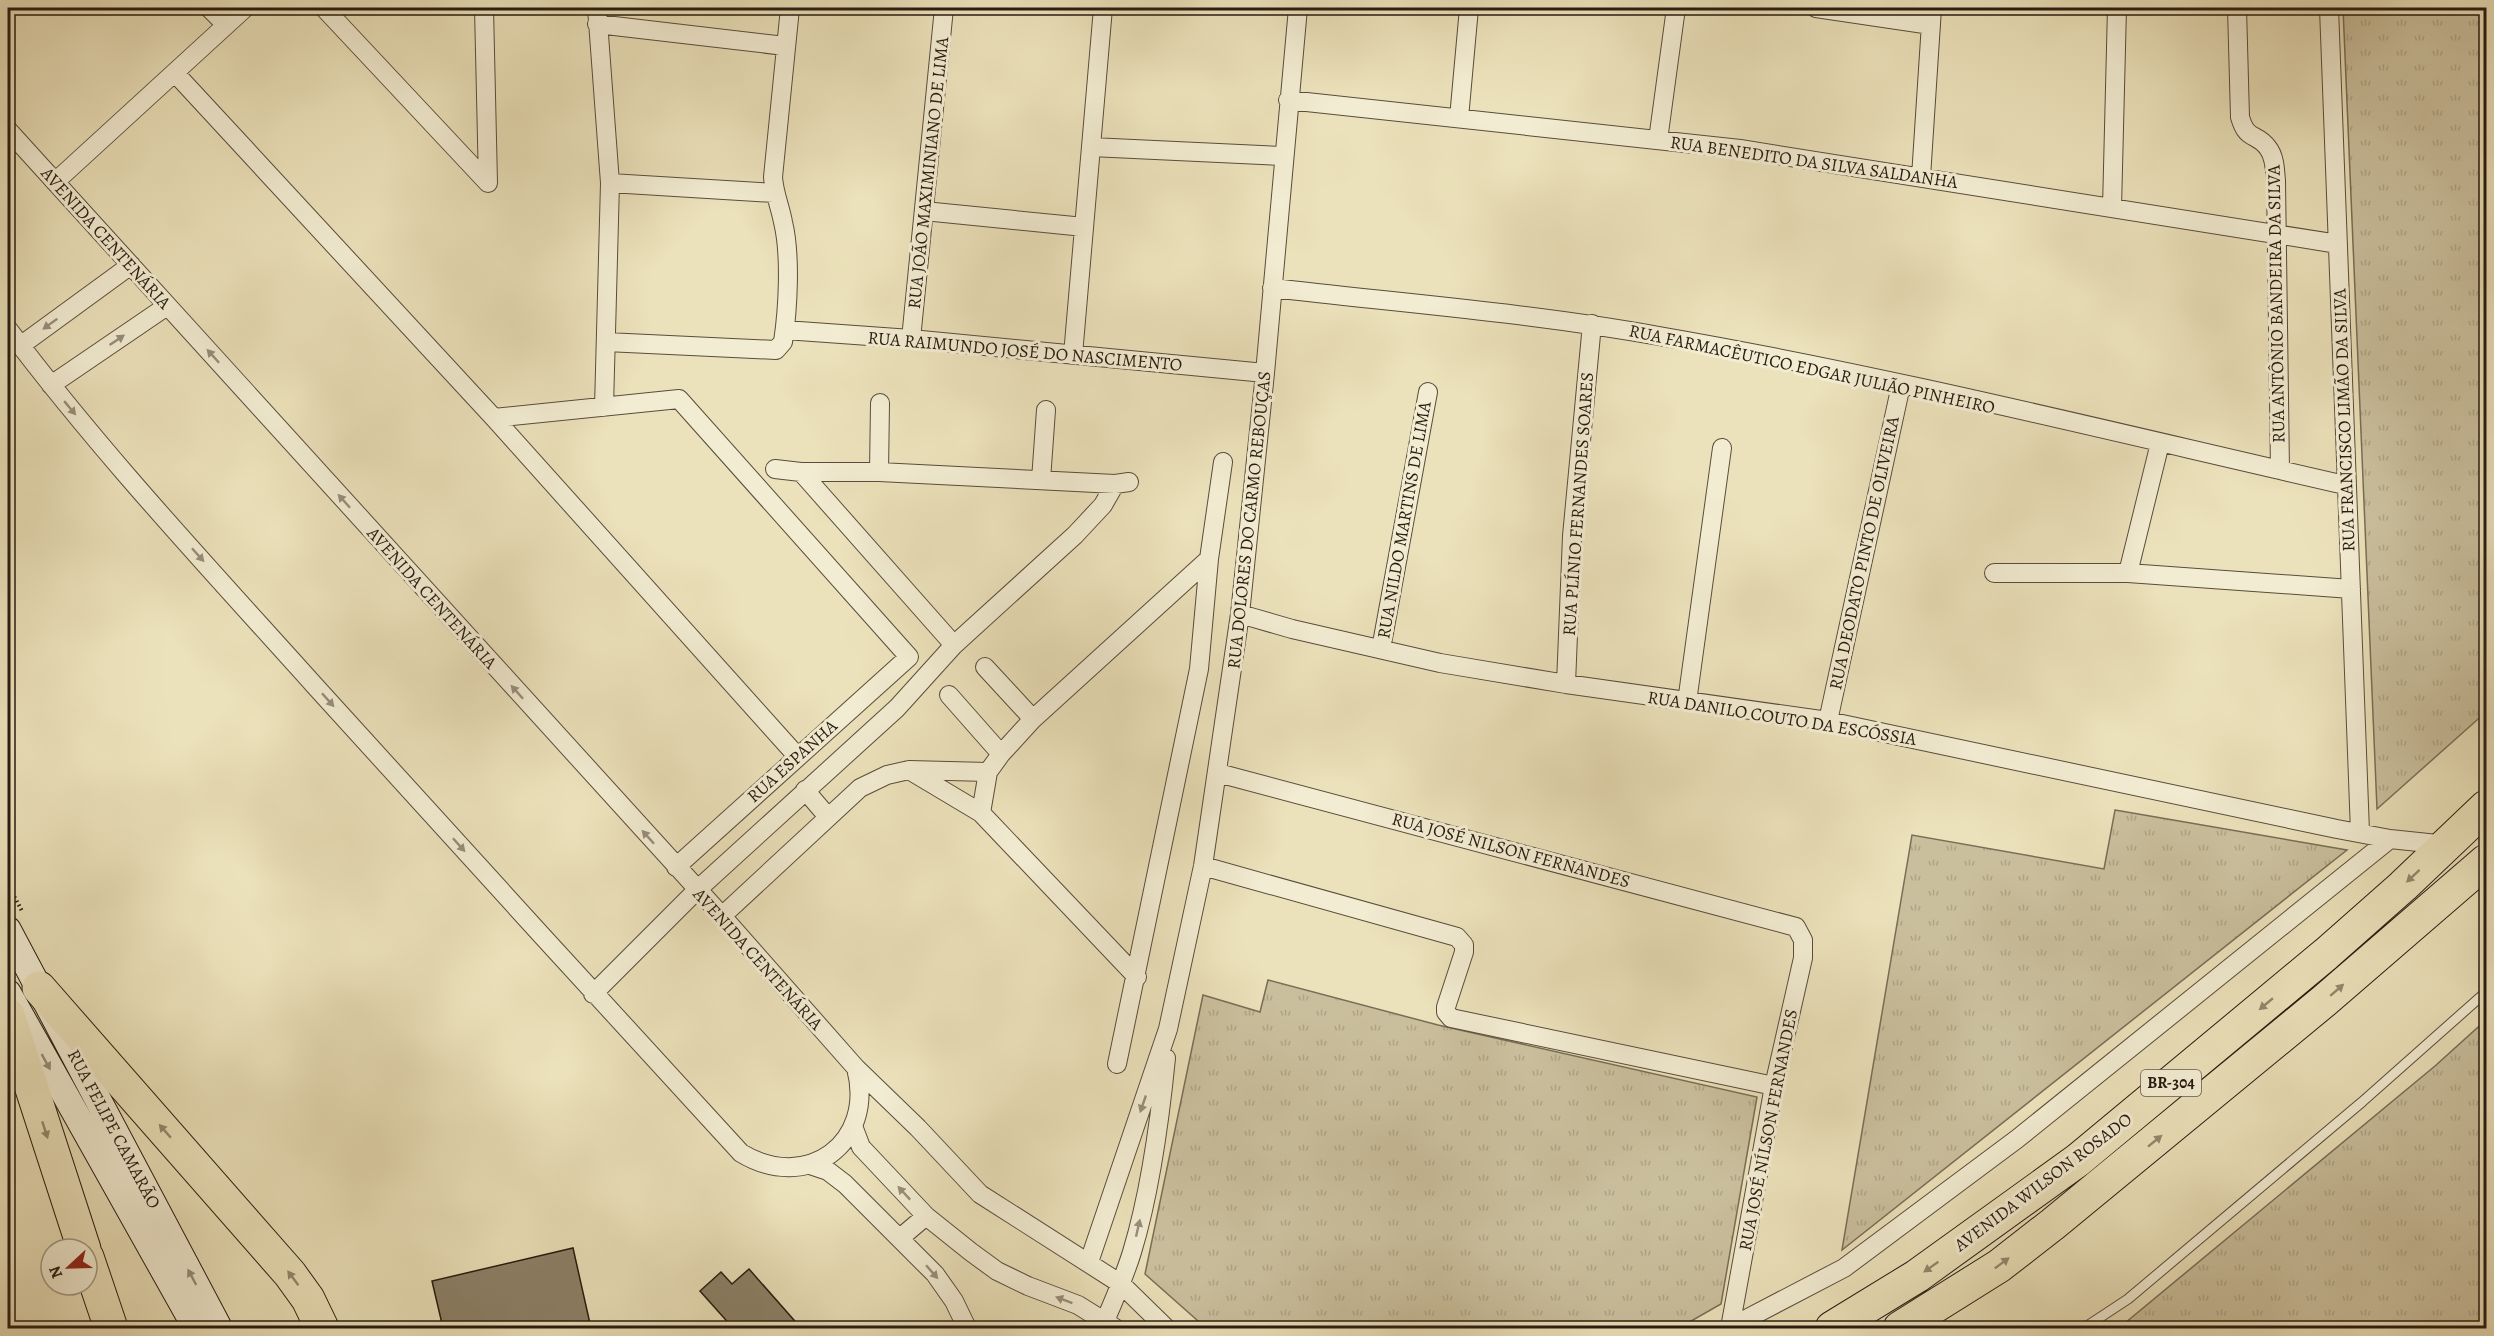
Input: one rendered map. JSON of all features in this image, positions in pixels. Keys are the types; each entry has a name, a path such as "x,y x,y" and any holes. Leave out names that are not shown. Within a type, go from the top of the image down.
{"highway":[{"name":"AVENIDA WILSON ROSADO","path":"1832,1329 1917,1276 2078,1160 2326,954 2487,807"},
{"name":"AVENIDA WILSON ROSADO","path":"1900,1329 1999,1266 2053,1224 2316,1008 2487,861"},
{"path":"39,988 290,1274 308,1299 322,1329"},
{"path":"8,1015 80,1237"},
{"path":"99,1293 111,1329"}],"main road":[{"name":"RUA FELIPE CAMARÃO","path":"8,930 219,1329"},
{"name":"RUA FELIPE CAMARÃO","path":"8,993 196,1329"}],"street":[{"path":"209,8 226,26"},
{"path":"55,182 245,8"},
{"path":"324,8 488,183 484,8"},
{"path":"606,342 776,350 783,342 787,251 783,222 774,193 773,177 790,8"},
{"name":"RUA JOÃO MAXIMINIANO DE LIMA","path":"911,339 944,8"},
{"path":"1073,355 1103,8"},
{"name":"RUA DOLORES DO CARMO REBOUÇAS","path":"1089,1262 1168,1029 1203,866 1240,614 1265,373 1298,8"},
{"path":"1459,118 1470,8"},
{"path":"1658,140 1676,8"},
{"path":"1816,8 1932,16 1921,177"},
{"path":"2112,208 2117,8"},
{"name":"RUA ANTÔNIO BANDEIRA DA SILVA","path":"2237,8 2240,117 2246,133 2262,141 2273,156 2276,181 2280,470"},
{"name":"RUA FRANCISCO LIMÃO DA SILVA","path":"2329,8 2345,485 2360,832"},
{"path":"494,418 604,407 610,183 597,16 785,46"},
{"path":"175,74 494,418 797,756"},
{"name":"RUA BENEDITO DA SILVA SALDANHA","path":"1288,100 1740,148 2338,244"},
{"name":"AVENIDA CENTENÁRIA","path":"8,130 722,916 856,1068 918,1128 980,1194 1121,1284 1166,1329"},
{"path":"1091,147 1283,156"},
{"path":"610,183 774,193"},
{"path":"924,211 1084,227"},
{"path":"20,346 131,265"},
{"name":"RUA FARMACÊUTICO EDGAR JULIÃO PINHEIRO","path":"1272,288 1592,324 1814,365 2345,485"},
{"path":"51,385 167,306"},
{"name":"RUA PLÍNIO FERNANDES SOARES","path":"1566,684 1572,536 1592,324"},
{"path":"8,329 51,385 159,513 593,994 741,1153 754,1160 782,1168 810,1165 836,1150 853,1126 861,1097 856,1068"},
{"name":"RUA RAIMUNDO JOSÉ DO NASCIMENTO","path":"784,330 911,339 1265,373"},
{"name":"RUA DEODATO PINTO DE OLIVEIRA","path":"1828,721 1901,385"},
{"name":"RUA NILDO MARTINS DE LIMA","path":"1381,649 1428,392"},
{"name":"RUA ESPANHA","path":"604,407 680,399 909,657 676,867"},
{"path":"879,472 880,403"},
{"path":"1041,480 1046,410"},
{"path":"2128,573 2160,443"},
{"path":"1687,702 1722,448"},
{"path":"1117,1064 1137,977 1199,669 1209,559 1223,462"},
{"path":"593,994 697,891 897,708 954,645 1075,535 1122,483 879,472 801,472 775,469"},
{"path":"801,472 954,645"},
{"path":"981,813 988,772 1001,754 1033,719 1209,559"},
{"path":"1994,573 2128,573 2351,590"},
{"name":"RUA DANILO COUTO DA ESCÓSSIA","path":"1240,614 1292,629 1440,663 1566,684 1828,721 2337,829 2390,839 2447,845"},
{"path":"985,667 1033,719"},
{"path":"949,695 1001,754"},
{"path":"909,770 981,813 1137,977"},
{"path":"722,916 860,788 887,774 909,770 988,772"},
{"name":"RUA JOSÉ NILSON FERNANDES","path":"1218,773 1785,923 1796,927 1800,932"},
{"path":"805,790 828,817"},
{"path":"1730,1328 1844,1268 2017,1139 2390,839"},
{"path":"1203,866 1452,935 1461,940 1464,952 1446,1007 1449,1017 1774,1086"},
{"name":"RUA JOSÉ NÍLSON FERNANDES","path":"1730,1328 1774,1086 1803,958 1803,940 1800,932"},
{"name":"RUA DOLORES DO CARMO REBOUÇAS","path":"1110,1325 1138,1231 1161,1108 1168,1029"},
{"path":"853,1126 861,1147 926,1216 997,1271 1028,1286 1078,1305 1110,1325"},
{"path":"810,1165 828,1171 845,1184 935,1274 954,1301 967,1329"},
{"path":"900,1238 926,1216"}],"lane":[{"path":"2084,1329 2133,1294 2362,1102 2487,992"}],"green space":[{"path":"2343,8 2486,8 2486,712 2377,809"},
{"path":"2115,810 2347,850 1842,1250 1912,835 2104,869"},
{"path":"1268,980 1438,1025 1757,1097 1721,1304 1679,1328 1206,1328 1145,1274 1203,995 1260,1012"},
{"path":"2486,1020 2486,1328 2119,1328 2435,1066"}],"building":[{"path":"573,1248 591,1328 443,1328 432,1281"},
{"path":"749,1269 801,1328 733,1328 700,1291 721,1272 732,1284"}]}
